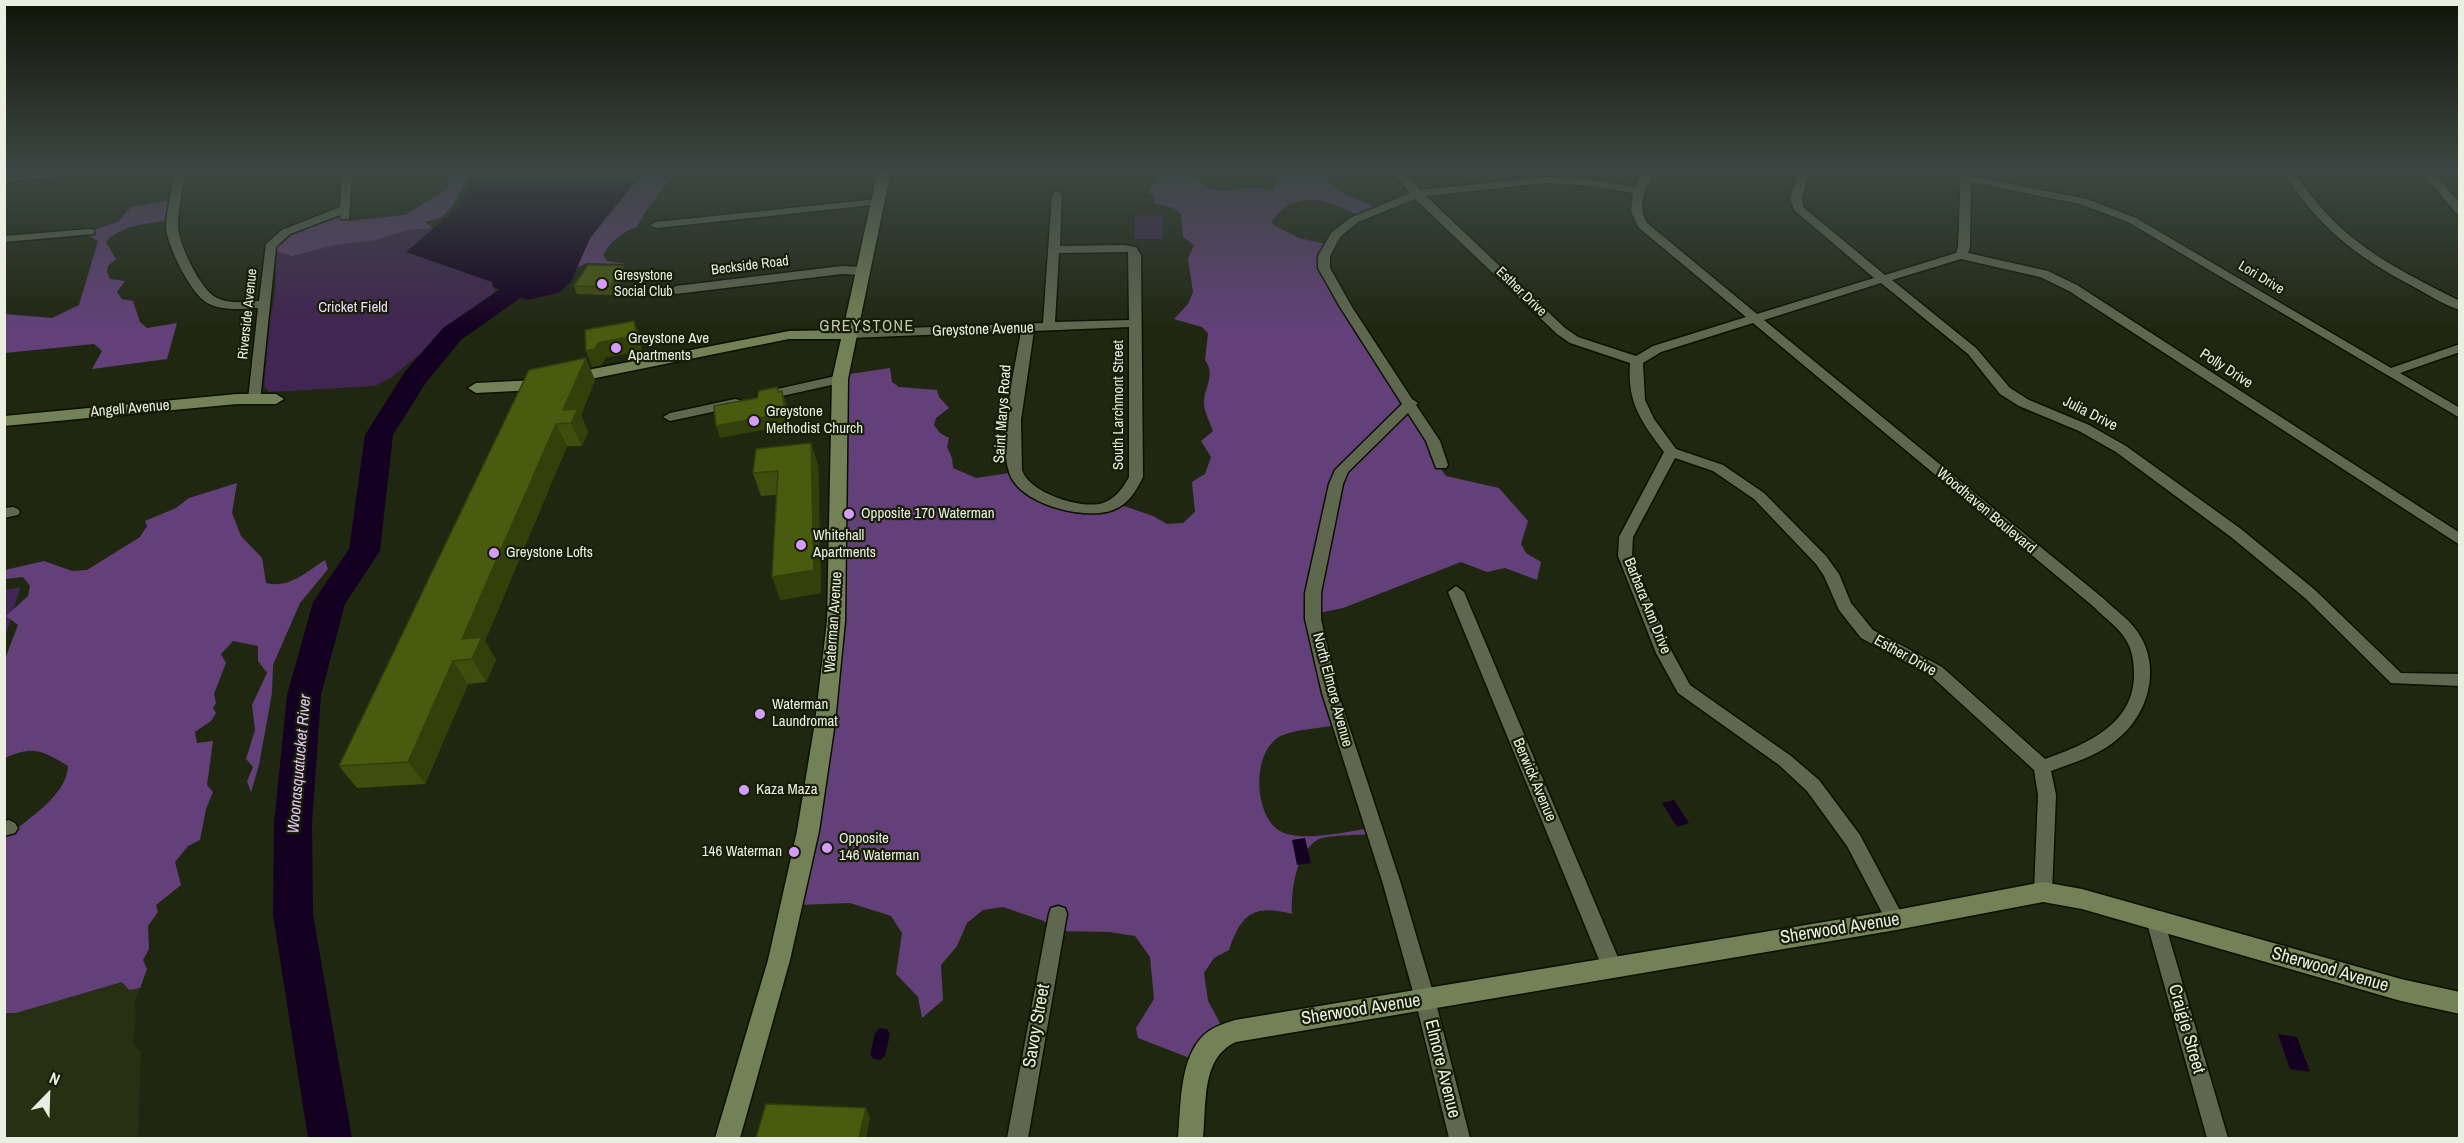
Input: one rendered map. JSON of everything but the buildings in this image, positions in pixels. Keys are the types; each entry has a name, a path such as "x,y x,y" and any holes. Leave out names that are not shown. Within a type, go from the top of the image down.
{"street":[{"path":"172,223 185,261 202,292 209,299 229,304 263,304"},
{"name":"Riverside Avenue","path":"255,399 270,246 275,239 316,223"},
{"path":"656,225 672,223"},
{"name":"Waterman Avenue","path":"727,1138 780,960 808,831 825,722 836,621 840,379 873,223"},
{"path":"1049,327 1055,223"},
{"path":"1350,223 1335,235 1324,256 1324,268 1346,307 1411,403 1433,441 1441,465"},
{"name":"Esther Drive","path":"1448,223 1561,331 1574,340 1637,361"},
{"name":"Woodhaven Boulevard","path":"1641,223 1755,321 2099,603 2134,638 2143,662 2142,693 2127,718 2109,737 2042,767"},
{"name":"Julia Drive","path":"1813,223 1972,351 2005,391 2024,403 2084,428 2121,449 2236,533 2310,594 2397,679 2460,680"},
{"path":"1671,452 1642,413 1635,393 1637,361 1658,349 1885,281 1961,255 1964,247 1965,223"},
{"name":"Lori Drive","path":"2135,223 2460,414"},
{"path":"2329,223 2376,261 2460,306"},
{"path":"4,239 90,232"},
{"name":"South Larchmont Street","path":"1053,250 1132,249 1135,255 1136,477 1130,493 1115,503 1100,509 1083,511 1070,508"},
{"name":"Polly Drive","path":"1961,255 2035,271 2073,288 2460,540"},
{"name":"Beckside Road","path":"676,290 842,270 862,271"},
{"name":"Greystone Avenue","path":"476,388 536,385 584,377 789,335 1136,323"},
{"name":"Saint Marys Road","path":"1028,328 1016,425 1015,472 1029,489 1070,508"},
{"path":"2391,372 2460,348"},
{"path":"670,417 840,379"},
{"path":"255,399 276,399"},
{"name":"Angell Avenue","path":"4,421 255,399"},
{"name":"North Elmore Avenue","path":"1411,403 1362,449 1339,477 1313,593 1313,619 1330,693 1392,884 1425,999"},
{"name":"Esther Drive","path":"1671,452 1718,468 1759,496 1821,560 1831,574 1844,606 1867,634 1936,671 2042,767"},
{"name":"Barbara Ann Drive","path":"1671,452 1626,537 1625,556 1664,653 1684,689 1797,770 1817,793 1869,865 1896,920"},
{"name":"Berwick Avenue","path":"1456,592 1612,967"},
{"path":"2042,767 2047,795 2043,892"},
{"name":"Sherwood Avenue","path":"1191,1138 1196,1083 1204,1055 1214,1042 1234,1031 1896,920 2043,892 2082,899 2401,990 2460,1003"},
{"name":"Savoy Street","path":"1017,1138 1058,914"},
{"name":"Craigie Street","path":"2155,920 2218,1138"},
{"name":"Elmore Avenue","path":"1425,999 1459,1138"}],"shaded area":[{"path":"114,223 147,223 119,232 106,242 116,259 108,266 107,272 110,279 125,281 117,292 122,299 133,301 140,322 147,328 177,323 167,359 92,369 102,351 94,344 5,353 5,314 52,318 79,305 98,241 84,233"},
{"path":"312,223 427,223 432,228 407,230 376,240 335,245 292,256 277,251 277,245 291,236 285,232"},
{"path":"439,223 602,223 590,238 571,282 558,293 528,300 493,287 492,282 406,252"},
{"path":"599,223 639,223 637,227 617,238 603,255 607,261 626,264 587,263 571,270"},
{"path":"1182,223 1273,223 1299,238 1330,245 1327,271 1413,411 1436,462 1446,476 1499,488 1528,521 1521,544 1526,553 1541,562 1537,580 1505,568 1487,572 1461,562 1343,608 1314,614 1338,725 1289,733 1273,742 1265,753 1261,767 1259,782 1261,797 1271,823 1280,831 1288,834 1325,835 1372,828 1373,834 1335,836 1317,840 1299,864 1292,895 1292,914 1268,910 1251,915 1244,920 1229,950 1214,958 1204,973 1208,1001 1229,1040 1200,1062 1138,1038 1136,1028 1154,999 1150,957 1135,936 1109,932 1052,931 1044,921 1003,907 983,910 967,923 957,946 941,965 943,1000 922,1018 918,997 896,974 902,933 891,916 850,903 796,905 818,775 843,375 890,368 892,382 899,387 937,390 939,397 949,408 936,418 934,425 940,433 949,438 947,447 953,468 976,478 1016,472 1030,488 1073,507 1115,503 1153,516 1167,524 1183,523 1195,512 1192,482 1205,474 1211,457 1201,441 1213,431 1204,403 1210,376 1205,360 1208,333 1202,327 1174,319 1188,304 1193,292 1188,259 1194,245 1183,237"},
{"path":"237,483 232,513 241,536 262,558 266,583 290,582 325,560 328,569 300,603 273,665 272,693 259,765 251,792 247,781 253,767 246,759 255,730 252,705 267,673 258,661 258,646 233,641 221,654 226,663 214,694 216,703 213,708 216,713 211,721 195,732 197,743 213,741 207,785 213,792 206,809 200,840 188,846 175,862 181,885 156,905 158,912 148,926 149,949 143,960 147,969 140,988 129,990 122,982 16,1013 5,1013 5,838 53,797 66,777 68,766 44,753 31,751 5,758 5,659 18,625 6,616 28,596 30,586 23,577 5,579 5,570 44,561 72,571 87,570 140,537 147,526 145,521 176,508 189,498"},
{"path":"1674,800 1689,823 1677,827 1662,803"},
{"path":"1305,838 1311,863 1297,865 1292,840"},
{"path":"123,981 129,990 140,988 134,1003 136,1015 133,1045 141,1052 138,1138 5,1138 5,1013 16,1013"},
{"path":"880,1028 887,1029 890,1034 885,1056 880,1060 870,1055 875,1033"},
{"path":"2278,1034 2297,1037 2310,1072 2290,1069"}],"green space":[{"name":"Cricket Field","path":"337,223 426,223 433,229 407,252 492,282 495,292 392,377 375,386 269,392 264,386 269,326 275,294 277,245 291,237"},
{"path":"1135,223 1163,223 1163,239 1134,239"},
{"path":"20,588 5,638 5,590"}],"waterway":[{"name":"Woonasquatucket River","path":"330,1138 293,915 293,823 304,695 329,602 364,551 379,435 414,379 452,334 534,277 541,267"}],"place":[{"name":"Gresystone Social Club","path":"602,284"},
{"name":"Greystone Ave Apartments","path":"616,348"},
{"name":"Greystone Methodist Church","path":"754,421"},
{"name":"Opposite 170 Waterman","path":"849,514"},
{"name":"Whitehall Apartments","path":"801,545"},
{"name":"Greystone Lofts","path":"494,553"},
{"name":"Waterman Laundromat","path":"760,714"},
{"name":"Kaza Maza","path":"744,790"},
{"name":"Opposite 146 Waterman","path":"827,848"},
{"name":"146 Waterman","path":"794,852"}],"district":[{"name":"GREYSTONE","path":"867,327"}]}
